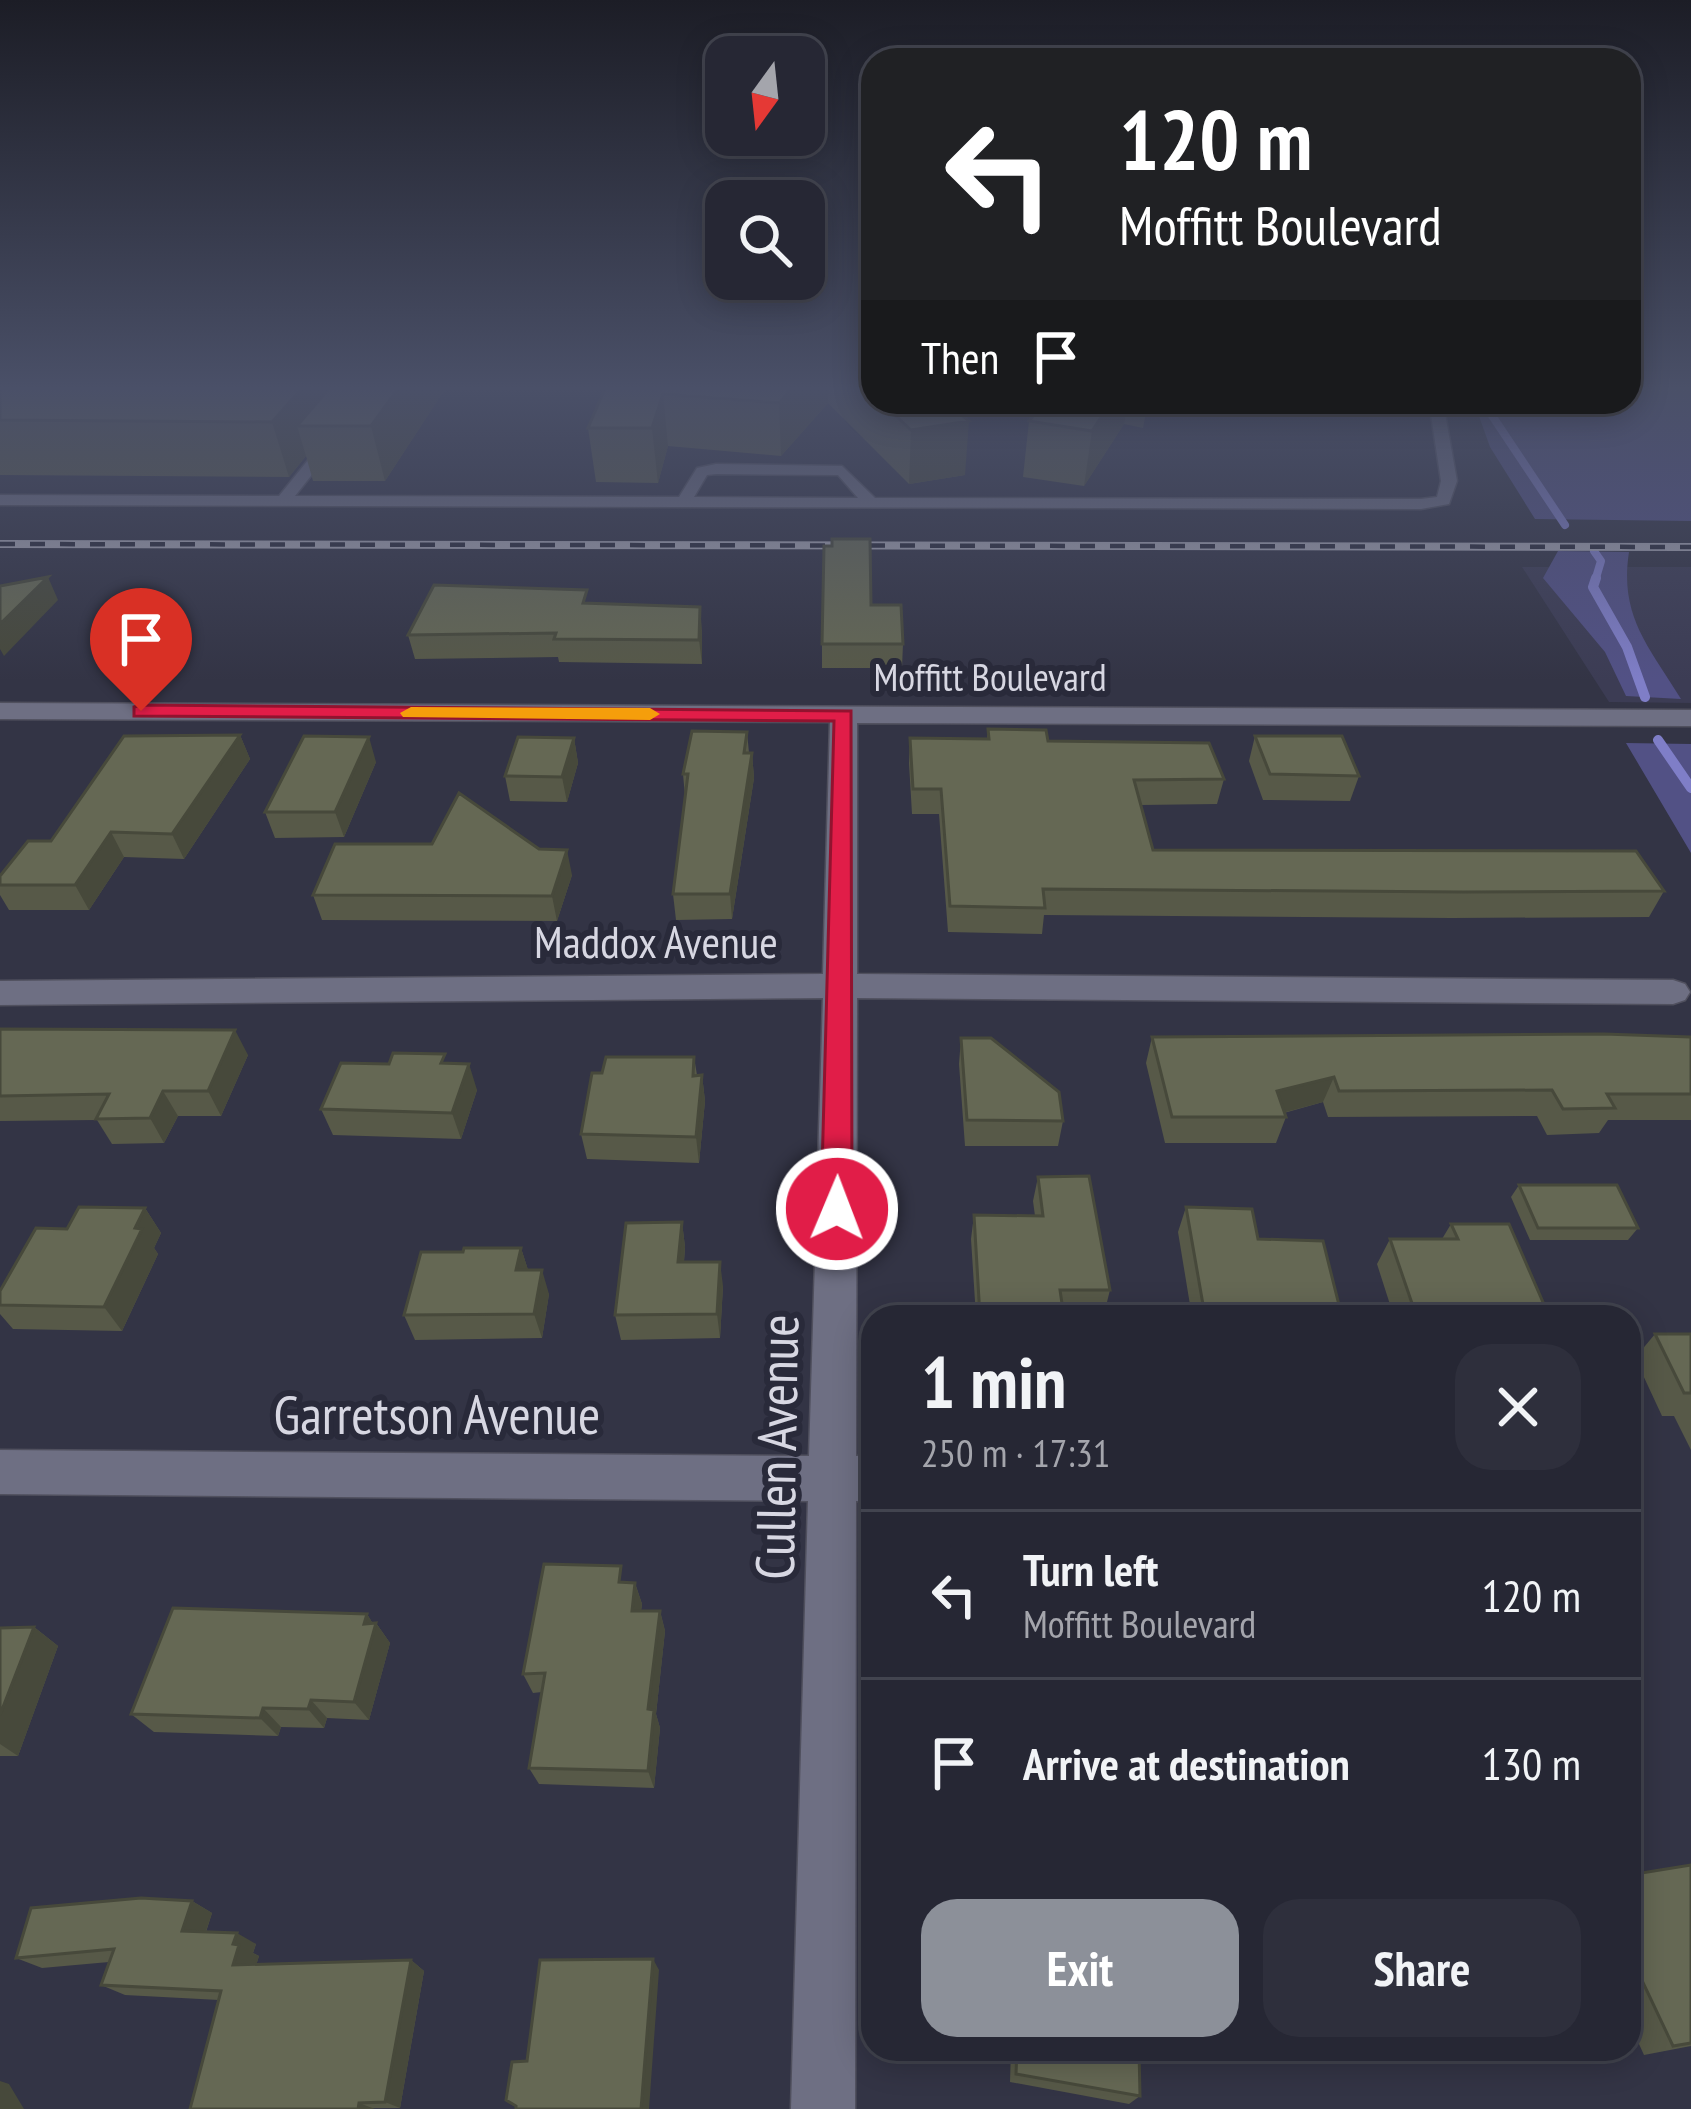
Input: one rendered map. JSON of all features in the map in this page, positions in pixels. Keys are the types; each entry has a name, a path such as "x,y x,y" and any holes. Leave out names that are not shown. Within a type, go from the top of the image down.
{"street":[{"name":"Moffitt Boulevard","path":"0,711 1691,718"},
{"name":"Cullen Avenue","path":"823,2109 853,1479 839,986 844,715"},
{"name":"Maddox Avenue","path":"0,993 839,986 1672,992"},
{"name":"Garretson Avenue","path":"0,1472 853,1479"}],"lane":[{"path":"286,499 297,484"},
{"path":"682,502 693,484"},
{"path":"854,484 872,504"},
{"path":"0,500 1443,501 1451,484"}],"shaded area":[{"path":"1513,484 1691,484 1691,521 1535,519"},
{"path":"1558,551 1629,552 1628,595 1639,630 1681,699 1626,696 1605,652 1543,578"},
{"path":"1522,567 1691,567 1691,703 1609,702"},
{"path":"1626,743 1691,744 1691,853"}],"building":[{"path":"832,539 870,539 871,605 901,605 903,644 822,644 824,546 832,546"},
{"path":"48,577 0,624 0,586"},
{"path":"434,585 587,590 583,603 700,607 699,640 554,639 556,633 408,635"},
{"path":"988,729 1046,730 1048,741 1209,743 1224,779 1134,780 1153,850 1636,851 1664,891 1043,889 1045,908 950,906 941,789 913,789 910,738 989,739"},
{"path":"692,731 747,732 744,753 752,753 730,894 673,894 688,774 683,774"},
{"path":"240,735 172,834 111,832 75,885 0,885 0,876 28,841 51,841 124,736"},
{"path":"304,736 369,737 335,812 265,812"},
{"path":"1255,736 1342,736 1359,776 1270,774"},
{"path":"518,737 574,738 562,777 505,776"},
{"path":"459,793 539,849 567,850 552,896 313,895 335,844 432,844"},
{"path":"0,1029 235,1030 208,1091 163,1091 150,1118 96,1119 109,1094 0,1096"},
{"path":"1152,1037 1691,1037 1691,1094 1607,1094 1615,1108 1563,1109 1552,1090 1339,1091 1334,1077 1277,1091 1286,1117 1172,1117"},
{"path":"961,1038 991,1038 1059,1092 1063,1121 967,1120"},
{"path":"393,1053 445,1054 441,1063 469,1064 452,1113 321,1109 341,1063 389,1064"},
{"path":"606,1057 694,1057 693,1076 702,1075 696,1137 581,1134 592,1073 602,1073"},
{"path":"1089,1176 1110,1290 1060,1290 1062,1305 979,1305 974,1215 1043,1216 1038,1177"},
{"path":"1519,1185 1617,1185 1638,1228 1538,1228"},
{"path":"79,1207 145,1208 135,1228 142,1229 104,1307 0,1305 0,1291 36,1228 67,1229"},
{"path":"1186,1207 1252,1209 1258,1239 1323,1241 1339,1305 1203,1305"},
{"path":"682,1222 678,1262 720,1262 717,1314 615,1315 626,1223"},
{"path":"1451,1224 1509,1224 1544,1305 1413,1305 1390,1239 1458,1239"},
{"path":"464,1248 521,1248 516,1270 542,1270 534,1314 404,1315 421,1252 463,1252"},
{"path":"1655,1334 1691,1334 1691,1393 1684,1393"},
{"path":"544,1564 621,1566 619,1582 635,1583 632,1611 660,1611 648,1709 654,1710 648,1771 529,1768 545,1673 523,1674"},
{"path":"173,1608 367,1614 364,1624 376,1623 354,1702 311,1700 308,1709 263,1708 260,1718 131,1714"},
{"path":"34,1627 0,1715 0,1628"},
{"path":"1691,1865 1691,2043 1673,2046 1641,1978 1641,1873"},
{"path":"141,1898 192,1901 182,1931 237,1933 233,1965 411,1960 385,2102 359,2103 358,2109 190,2109 221,1991 101,1985 114,1949 16,1958 31,1908"},
{"path":"653,1959 641,2109 516,2109 506,2100 512,2062 527,2061 540,1960"},
{"path":"1017,2061 1139,2061 1140,2096 1016,2074"}],"waterway":[{"path":"1538,484 1565,525"},
{"path":"1594,551 1601,561 1595,581"},
{"path":"1595,581 1593,587 1627,647 1645,697"},
{"path":"1658,740 1691,788"}],"railway":[{"path":"0,544 1691,547"}],"slow traffic":[{"path":"411,713 650,714"}],"route":[{"path":"141,711 844,715 837,1209"}]}
